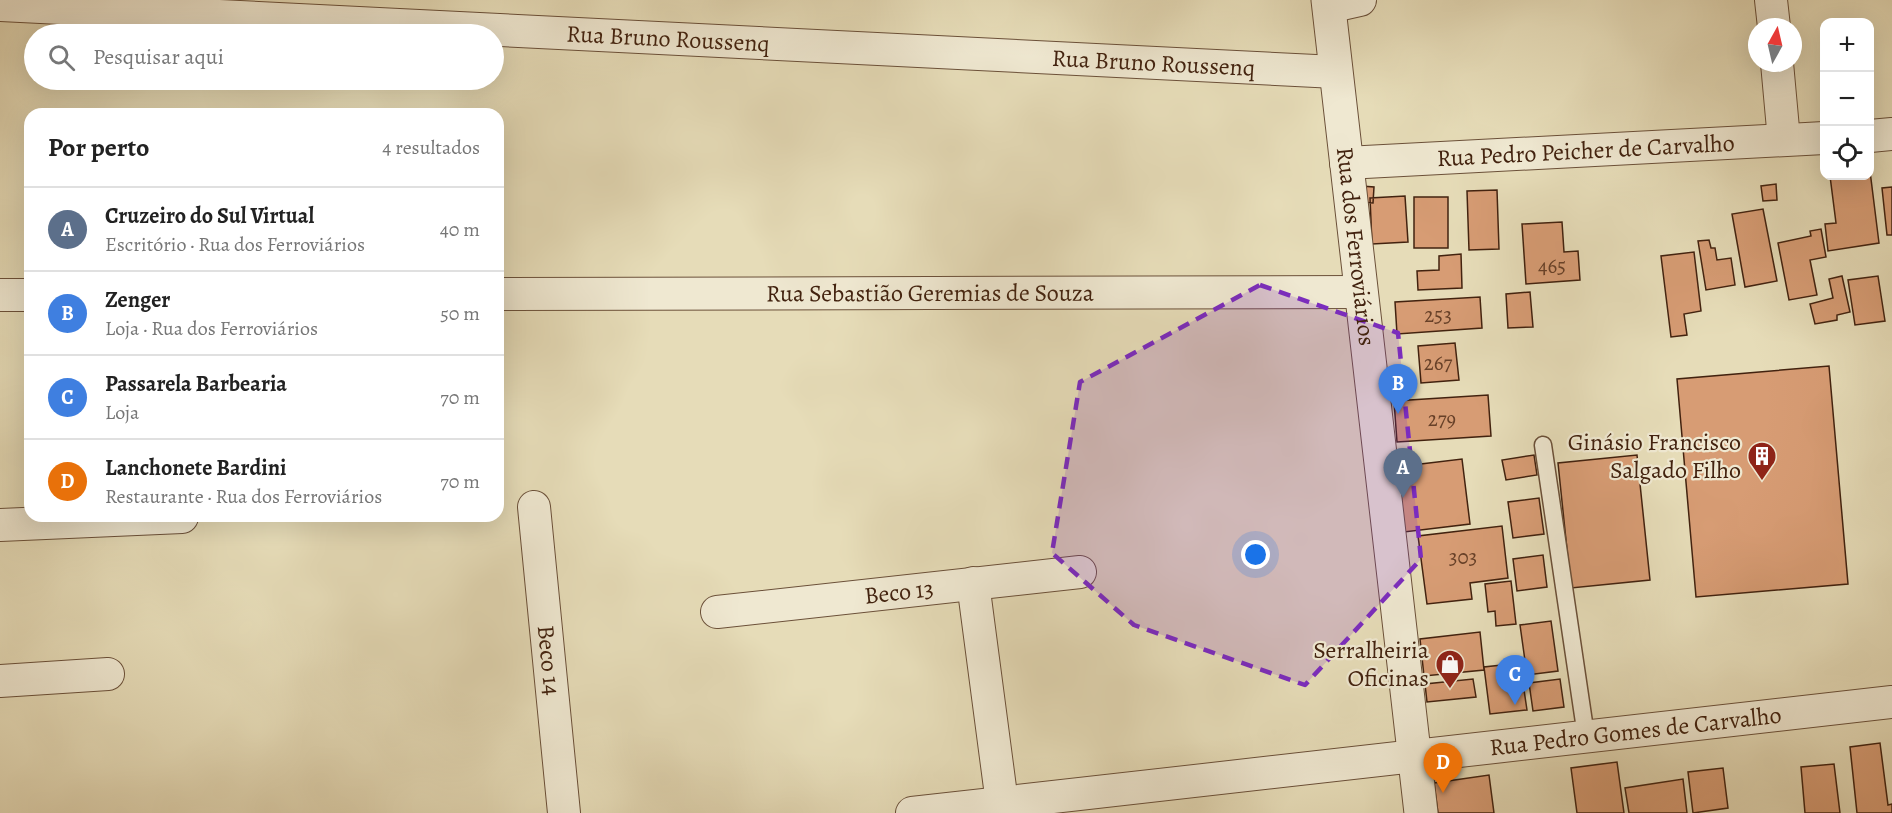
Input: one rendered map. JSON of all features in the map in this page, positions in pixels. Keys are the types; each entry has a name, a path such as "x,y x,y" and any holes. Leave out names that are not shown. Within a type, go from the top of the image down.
{"street":[{"path":"1328,3 1360,0"},
{"path":"1771,0 1773,18"},
{"name":"Rua dos Ferroviários","path":"1328,3 1421,813"},
{"name":"Rua Bruno Roussenq","path":"0,5 379,24"},
{"name":"Rua Bruno Roussenq","path":"504,30 1336,72"},
{"path":"1778,72 1784,140"},
{"path":"1874,136 1892,135"},
{"name":"Rua Pedro Peicher de Carvalho","path":"1346,163 1820,138"},
{"name":"Rua Sebastião Geremias de Souza","path":"504,294 1361,292"},
{"path":"0,295 24,295"},
{"name":"Beco 14","path":"534,507 564,813"},
{"path":"0,525 68,522"},
{"name":"Beco 13","path":"717,612 1080,572"},
{"path":"973,583 1002,803"},
{"path":"0,681 108,674"},
{"name":"Rua Pedro Gomes de Carvalho","path":"912,813 1892,702"}],"lane":[{"path":"1543,445 1586,736"}],"highlighted area":[{"path":"1260,285 1398,333 1421,559 1305,685 1134,625 1052,553 1080,382"}],"building":[{"path":"1831,180 1871,180 1879,243 1828,251 1825,224 1836,223"},
{"path":"1776,184 1777,200 1763,201 1761,186"},
{"path":"1361,186 1374,187 1373,203 1360,202"},
{"path":"1892,187 1892,235 1887,235 1882,188"},
{"path":"1497,190 1499,249 1469,250 1467,191"},
{"path":"1405,196 1408,242 1372,244 1370,198"},
{"path":"1414,197 1448,197 1448,248 1414,248"},
{"path":"1763,209 1777,281 1745,287 1732,214"},
{"path":"1562,222 1564,252 1578,251 1580,280 1526,284 1522,224"},
{"path":"1821,229 1826,257 1810,260 1817,295 1789,300 1778,243 1811,236 1810,231"},
{"path":"1709,240 1711,248 1715,248 1717,260 1731,258 1735,285 1706,290 1698,241"},
{"path":"1694,252 1701,311 1684,314 1687,335 1671,337 1661,256"},
{"path":"1461,254 1462,288 1418,290 1417,271 1439,270 1439,256"},
{"path":"1842,276 1850,312 1837,315 1837,320 1815,324 1810,304 1833,298 1829,279"},
{"path":"1878,276 1885,321 1855,325 1848,280"},
{"path":"1530,292 1533,327 1508,328 1506,294"},
{"path":"1480,297 1482,328 1397,334 1395,302"},
{"path":"1455,343 1459,380 1421,383 1418,346"},
{"name":"Ginásio Francisco Salgado Filho","path":"1829,366 1848,584 1696,597 1677,379"},
{"path":"1488,395 1491,436 1397,442 1394,401"},
{"path":"1534,455 1537,475 1506,480 1502,460"},
{"path":"1637,455 1650,580 1571,588 1558,463"},
{"path":"1462,459 1470,524 1404,532 1396,467"},
{"path":"1539,498 1544,534 1513,538 1508,502"},
{"path":"1502,526 1508,578 1470,583 1472,599 1427,604 1418,536"},
{"path":"1543,555 1547,587 1517,591 1513,559"},
{"path":"1511,581 1516,624 1496,626 1495,611 1488,612 1485,584"},
{"path":"1551,621 1558,671 1527,675 1520,625"},
{"path":"1480,632 1484,670 1424,676 1420,639"},
{"path":"1520,663 1527,710 1490,714 1484,667"},
{"name":"Serralheiria Oficinas","path":"1473,679 1476,697 1427,702 1425,684"},
{"path":"1560,679 1564,707 1533,711 1529,683"},
{"path":"1880,743 1888,805 1892,804 1892,813 1857,813 1850,747"},
{"path":"1617,762 1624,813 1577,813 1571,768"},
{"path":"1834,764 1840,813 1805,813 1801,767"},
{"path":"1723,768 1728,808 1693,813 1688,772"},
{"path":"1489,775 1494,813 1438,813 1434,783"},
{"path":"1683,779 1687,813 1629,813 1625,788"}],"place":[{"name":"Zenger","path":"1398,414"},
{"name":"Ginásio Francisco Salgado Filho","path":"1762,482"},
{"name":"Cruzeiro do Sul Virtual","path":"1403,498"},
{"name":"Serralheiria Oficinas","path":"1450,690"},
{"name":"Passarela Barbearia","path":"1515,705"},
{"name":"Lanchonete Bardini","path":"1443,793"}]}
